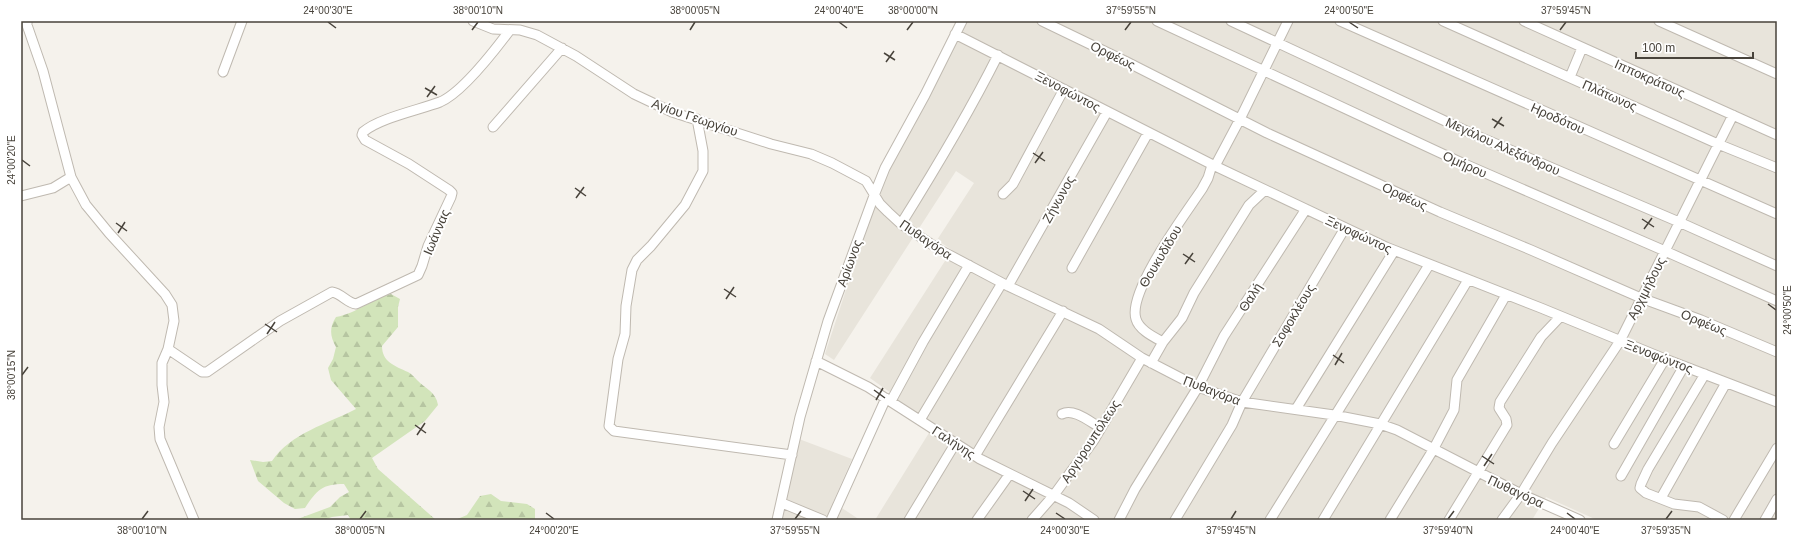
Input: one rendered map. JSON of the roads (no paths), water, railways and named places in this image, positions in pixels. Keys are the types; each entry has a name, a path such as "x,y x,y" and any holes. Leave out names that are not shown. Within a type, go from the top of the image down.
{"street":[{"path":"27,21 27,25 43,71 71,177 86,205 109,233 165,294 172,305 174,321 168,349 162,363 164,402 159,427 160,439 194,520"},
{"path":"223,72 242,21"},
{"name":"Αγίου Γεωργίου","path":"473,21 493,29 520,30 537,35 562,48 634,94 655,105 672,112 772,144 811,154 832,162 862,178 875,193"},
{"path":"520,30 523,21"},
{"name":"Αρίωνος","path":"777,520 799,421 816,361 828,321 875,193 885,168 925,95 962,21"},
{"name":"Ορφέως","path":"1042,21 1267,133 1432,209 1641,298 1701,320 1777,352"},
{"name":"Ομήρου","path":"1157,21 1460,162 1665,250 1777,301"},
{"name":"Μεγάλου Αλεξάνδρου","path":"1231,21 1475,135 1679,222 1777,266"},
{"name":"Θουκυδίδου","path":"1163,342 1138,324 1135,316 1140,288 1202,189 1213,165 1240,119 1288,21"},
{"name":"Ηροδότου","path":"1340,21 1777,214"},
{"name":"Πλάτωνος","path":"1444,21 1718,144 1777,168"},
{"name":"Ιπποκράτους","path":"1524,21 1777,135"},
{"path":"1659,21 1777,74"},
{"name":"Ιωάννας","path":"168,349 202,372 207,372 280,321 332,292 356,304 418,275 428,246 452,193 409,164 365,140 362,135 363,132 382,122 441,102 456,93 496,50 510,30"},
{"name":"Ξενοφώντος","path":"955,34 1213,165 1394,250 1542,308 1560,317 1665,359 1777,402"},
{"path":"493,128 562,48"},
{"path":"1570,77 1582,48"},
{"path":"901,224 951,144 975,102 998,55"},
{"path":"1003,194 1013,184 1064,89"},
{"name":"Ζήνωνος","path":"920,420 1005,284 1107,112"},
{"name":"Αρχιμήδους","path":"1502,520 1521,494 1552,442 1620,341 1733,115"},
{"path":"697,119 703,151 703,171 685,205 651,246 637,260 632,270 626,306 625,334 618,359 609,426 614,431 792,455"},
{"path":"1072,268 1148,133"},
{"path":"21,196 53,188 71,177"},
{"path":"1151,363 1163,342 1181,319 1194,293 1249,205 1265,190"},
{"name":"Πυθαγόρα","path":"875,193 880,204 901,224 940,250 1005,284 1099,329 1142,358 1198,387 1242,402 1334,415 1380,424 1397,430 1433,450 1521,494 1580,520"},
{"name":"Θαλή","path":"1119,520 1135,489 1198,387 1224,336 1306,209"},
{"name":"Σοφοκλέους","path":"1174,520 1232,425 1242,402 1345,228"},
{"path":"1296,409 1394,250"},
{"path":"831,520 888,400 969,265"},
{"path":"1270,520 1334,415 1429,265"},
{"path":"1322,520 1468,280"},
{"path":"1390,520 1433,450 1454,408 1457,379 1506,294"},
{"path":"975,456 1063,311"},
{"path":"1449,520 1507,425 1506,419 1499,408 1500,402 1541,337 1560,317"},
{"name":"Αργυρουπόλεως","path":"1032,520 1054,495 1101,428 1142,358"},
{"path":"1614,444 1665,359"},
{"name":"Γαλήνης","path":"816,361 868,387 975,456 1009,475 1069,503 1092,520"},
{"path":"1621,476 1684,366"},
{"path":"1705,374 1640,488 1646,493 1676,504 1699,507 1723,520"},
{"path":"1661,498 1726,383"},
{"path":"1062,414 1070,412 1076,414 1101,428"},
{"path":"909,520 955,444"},
{"path":"1734,520 1777,448"},
{"path":"976,520 1009,475"},
{"path":"1765,520 1777,499"},
{"path":"782,503 823,520"}]}
